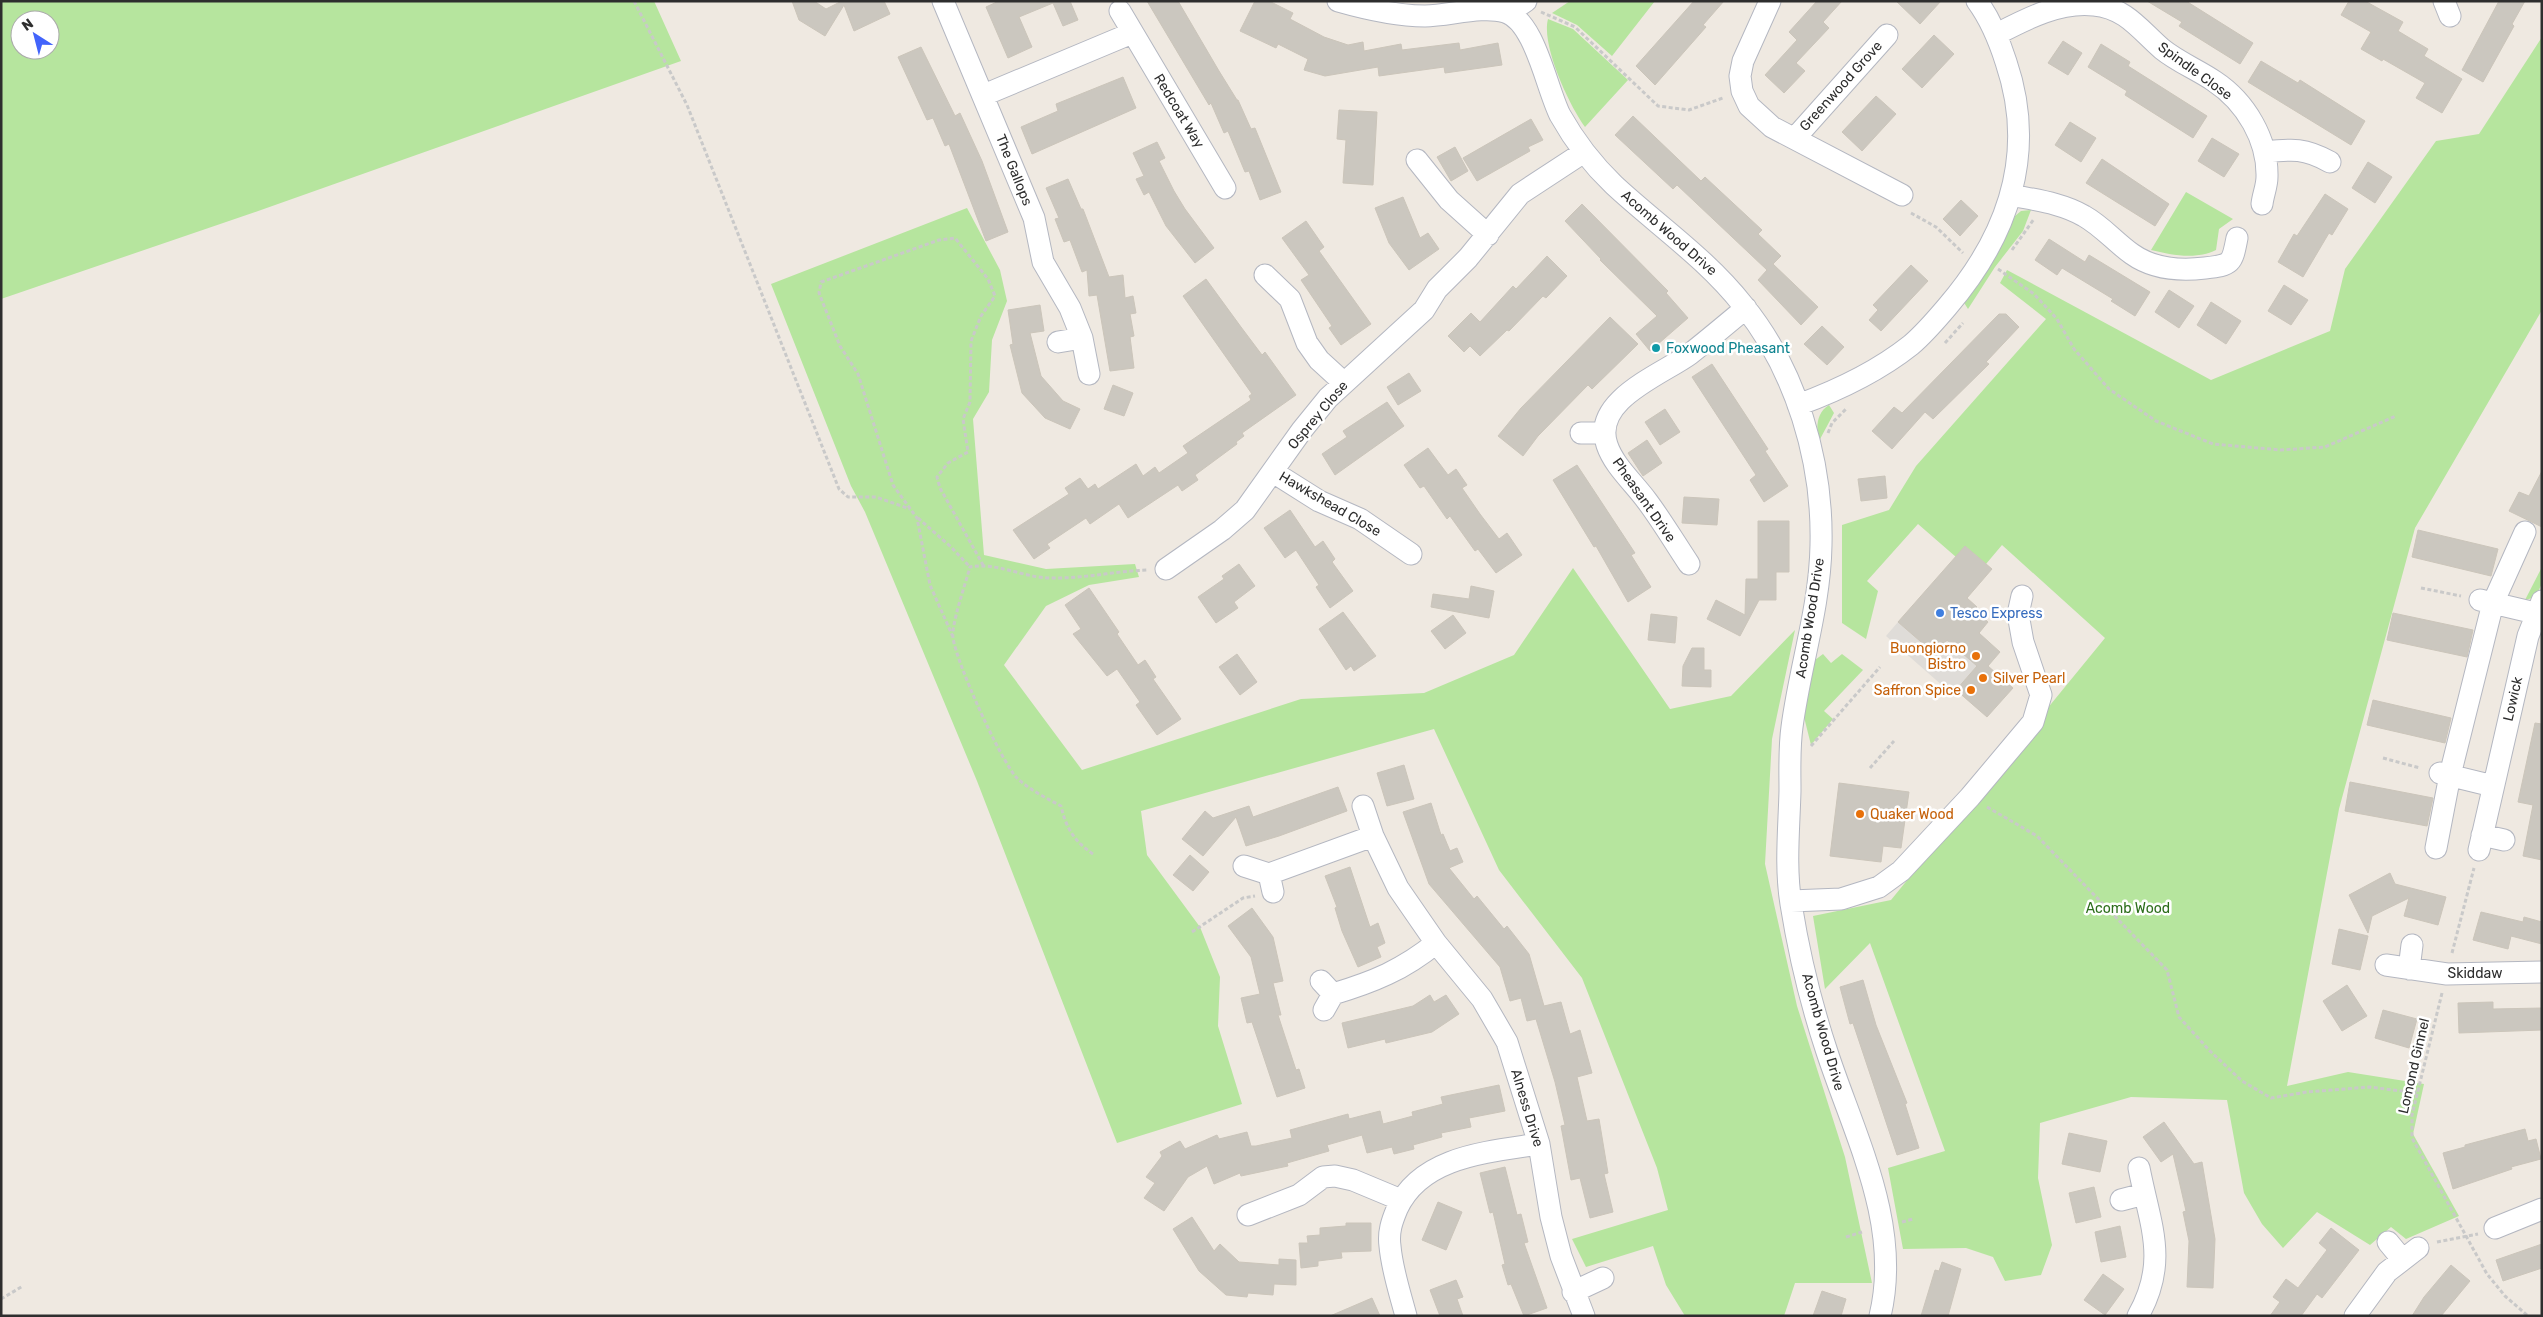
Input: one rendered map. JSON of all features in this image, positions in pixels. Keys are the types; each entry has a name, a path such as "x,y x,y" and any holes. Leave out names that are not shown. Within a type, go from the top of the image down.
{"street":[{"name":"The Gallops","path":"943,1 1034,218 1044,262 1070,308 1082,338 1090,374"},
{"path":"1338,1 1394,14 1417,16 1456,15 1519,6"},
{"path":"1742,91 1740,76 1743,61 1770,1"},
{"path":"1798,405 1835,391 1867,375 1912,343 1959,293 1988,268 1995,239 2011,195 2018,156 2020,126 2014,87 1997,34 1977,1"},
{"name":"Spindle Close","path":"1997,34 2048,11 2077,3 2094,5 2120,12 2133,20 2162,49 2215,81 2232,94 2247,113 2265,152 2267,179 2262,204"},
{"name":"Acomb Wood Drive","path":"1519,6 1521,21 1529,33 1549,90 1561,117 1584,152 1616,187 1693,251 1720,277 1746,308 1777,357 1798,405 1811,449 1819,501 1821,544 1818,592 1791,730 1788,857 1791,901 1812,1001 1876,1194 1881,1217 1887,1260 1885,1295 1880,1316"},
{"name":"Redcoat Way","path":"1120,11 1226,188"},
{"path":"984,95 1132,33"},
{"name":"Greenwood Grove","path":"1795,138 1887,35"},
{"name":"Greenwood Grove","path":"1742,91 1749,106 1772,127 1902,195"},
{"path":"2265,152 2294,149 2311,151 2330,162"},
{"name":"Osprey Close","path":"1166,568 1222,530 1245,510 1302,430 1343,382 1409,326 1424,310 1451,272 1488,234 1504,210 1520,194 1584,152"},
{"path":"1416,160 1450,200 1488,234"},
{"path":"2011,195 2063,207 2083,215 2133,255 2150,263 2168,268 2190,270 2226,266 2233,260 2238,238"},
{"path":"1265,275 1290,299 1311,349 1319,360 1343,382"},
{"path":"1581,433 1604,433 1607,421 1614,409 1636,387 1690,354 1746,308"},
{"path":"1058,342 1082,338"},
{"name":"Pheasant Drive","path":"1604,433 1607,445 1615,461 1648,501 1689,564"},
{"name":"Hawkshead Close","path":"1273,472 1319,501 1360,519 1411,554"},
{"path":"2436,848 2445,774 2486,601 2525,532"},
{"path":"1791,901 1841,899 1880,887 1902,871 1970,797 2033,722 2041,695 2022,642 2018,614 2022,596"},
{"name":"Lowick","path":"2481,843 2528,636 2539,607 2486,601"},
{"path":"2445,774 2494,786"},
{"name":"Alness Drive","path":"1363,806 1373,836 1398,888 1436,943 1482,999 1507,1042 1539,1144 1551,1218 1561,1256 1573,1292 1584,1316"},
{"path":"1244,866 1271,883 1373,836"},
{"path":"2481,843 2504,840"},
{"path":"1326,995 1384,977 1413,962 1436,943"},
{"path":"2409,969 2412,945"},
{"name":"Skiddaw","path":"2386,965 2447,974 2542,972"},
{"path":"1406,1316 1393,1269 1389,1244 1391,1223 1401,1200 1411,1186 1425,1174 1442,1165 1495,1150 1539,1144"},
{"path":"2138,1316 2148,1299 2155,1279 2156,1257 2140,1168"},
{"path":"1248,1215 1299,1195 1323,1178 1335,1176 1353,1180 1401,1200"},
{"path":"2121,1200 2144,1194"},
{"path":"2494,1228 2542,1209"},
{"path":"2357,1315 2387,1272 2410,1254 2388,1242"},
{"path":"1573,1292 1603,1278"}],"path":[{"path":"634,1 687,105 838,489 848,497 876,498 911,510"},
{"path":"1519,6 1575,26 1658,106 1689,110 1742,91"},
{"path":"1902,195 1896,205 1936,228 1988,268 2034,294 2057,319 2074,349 2109,389 2156,421 2212,444 2281,450 2325,447 2396,416"},
{"path":"970,568 951,547 917,518 893,485 858,374 840,346 819,292 821,282 939,240 955,238 988,279 995,296 981,316 971,341 970,402 963,419 968,452 948,463 937,477 940,488 983,565"},
{"path":"917,518 930,585 953,637 965,677 985,721 1016,776 1039,794 1061,806 1065,823 1073,836 1079,844 1093,854"},
{"path":"970,568 983,565 1046,578 1076,578 1115,571 1166,568"},
{"path":"953,637 970,568"},
{"path":"2421,588 2486,601"},
{"path":"1790,769 1880,667"},
{"path":"1870,768 1894,741"},
{"path":"2383,758 2445,774"},
{"path":"1970,797 2037,836 2167,970 2179,1017 2210,1051 2242,1081 2271,1098 2307,1092 2369,1087 2418,1093"},
{"name":"Lomond Ginnel","path":"2481,843 2412,1115 2412,1138 2487,1274 2506,1296 2528,1316"},
{"path":"1192,932 1243,898 1271,883"},
{"path":"2410,1254 2424,1244 2466,1237"},
{"path":"1,1299 23,1286"}],"green space":[{"path":"1,1 654,1 681,61 261,210 1,299"},
{"path":"1570,1 1655,1 1612,56 1577,25 1552,13"},
{"path":"1548,19 1573,29 1628,80 1585,127 1564,90 1552,59 1547,30"},
{"name":"Acomb Wood","path":"2542,37 2542,310 2415,528 2339,809 2287,1086 2348,1072 2424,1084 2413,1134 2459,1216 2406,1239 2391,1227 2370,1245 2317,1212 2283,1248 2262,1224 2244,1193 2227,1100 2131,1097 2040,1123 2038,1178 2052,1245 2041,1275 2005,1281 1993,1257 1966,1248 1903,1249 1888,1168 1945,1151 1870,943 1825,989 1813,916 1891,900 2105,638 2002,545 1986,564 1965,546 1956,557 1918,524 1867,581 1878,591 1866,639 1842,623 1842,525 1889,510 1916,466 2046,319 2000,283 2007,270 2211,380 2330,331 2345,269 2436,141 2479,134"},
{"path":"2186,192 2233,219 2219,229 2216,250 2192,256 2151,250"},
{"path":"967,208 1000,270 1007,301 992,340 989,392 973,419 984,555 1046,569 1135,564 1139,577 1089,585 1046,606 1004,665 1082,770 1301,699 1424,693 1514,655 1573,568 1670,709 1731,696 1795,630 1772,739 1765,864 1797,1006 1845,1157 1872,1283 1795,1283 1784,1316 1685,1316 1666,1285 1653,1246 1586,1267 1572,1239 1668,1210 1657,1168 1582,978 1499,870 1434,729 1141,811 1147,855 1200,927 1220,977 1218,1026 1242,1104 1117,1143 977,781 865,512 851,486 771,284"},
{"path":"2031,210 2023,231 1995,267 1968,309 1963,301 1998,250 2015,216 2021,211"},
{"path":"1829,405 1834,413 1819,441 1817,431 1819,416"},
{"path":"2542,567 2542,583 2536,597 2525,600"},
{"path":"1823,654 1831,663 1842,654 1863,670 1824,711 1833,719 1811,745 1804,717 1815,660"}],"shaded area":[{"path":"1898,622 1935,654 1947,640 1977,666 1952,694 1886,636"}],"building":[{"path":"792,1 814,1 826,9 842,1 884,1 890,14 854,31 844,5 825,36 799,20"},
{"path":"999,1 1070,1 1078,20 1063,26 1053,3 1019,17 1032,47 1008,58 986,7"},
{"path":"1147,1 1178,1 1238,100 1251,129 1255,128 1281,192 1260,200 1249,171 1245,172 1228,131 1224,133 1211,103 1209,105"},
{"path":"1255,1 1269,1 1293,13 1290,19 1324,37 1348,45 1363,42 1364,51 1401,44 1402,50 1459,43 1460,50 1498,43 1502,65 1445,73 1444,67 1379,76 1378,67 1325,76 1304,70 1308,59 1278,44 1276,48 1240,31"},
{"path":"1694,1 1724,1 1703,25 1706,27 1655,85 1636,66"},
{"path":"1817,1 1842,1 1823,22 1829,28 1796,63 1805,71 1784,93 1765,75 1797,40 1789,32"},
{"path":"1896,1 1941,1 1920,24"},
{"path":"2147,1 2186,1 2253,43 2240,64 2179,26 2182,22"},
{"path":"2349,1 2365,1 2403,22 2398,31 2428,49 2424,56 2462,79 2442,113 2416,98 2425,83 2361,49 2371,32 2341,15"},
{"path":"2499,1 2525,1 2512,24 2514,26 2483,82 2462,70"},
{"path":"1934,35 1954,54 1922,88 1902,69"},
{"path":"2063,41 2082,53 2068,75 2048,63"},
{"path":"2101,44 2130,62 2128,66 2207,116 2193,138 2125,95 2127,91 2088,67"},
{"path":"921,47 955,116 960,113 982,161 1008,232 986,241 949,144 945,146 933,118 927,120 898,57"},
{"path":"2261,61 2298,83 2300,80 2365,121 2351,145 2248,82"},
{"path":"1123,77 1136,108 1032,154 1021,127 1058,111 1056,104"},
{"path":"1876,96 1896,114 1862,151 1842,132"},
{"path":"1339,110 1377,112 1373,185 1343,183 1346,140 1337,139"},
{"path":"1633,116 1701,181 1705,177 1762,230 1758,234 1781,256 1773,264 1818,307 1801,325 1758,280 1767,270 1677,185 1673,189 1615,135"},
{"path":"1531,119 1543,140 1528,147 1530,151 1477,181 1463,158"},
{"path":"2070,122 2096,138 2081,162 2055,145"},
{"path":"2212,138 2239,154 2224,177 2198,161"},
{"path":"1157,142 1165,158 1159,161 1174,191 1214,248 1195,263 1166,226 1149,192 1144,195 1136,179 1144,176 1133,153"},
{"path":"1455,147 1468,171 1451,181 1437,157"},
{"path":"2102,159 2169,204 2155,226 2086,183"},
{"path":"2368,162 2392,177 2375,203 2352,188"},
{"path":"1068,179 1081,209 1083,209 1109,277 1123,275 1125,298 1133,296 1136,313 1130,314 1134,336 1130,337 1134,368 1110,371 1097,295 1089,296 1087,270 1082,272 1070,240 1064,242 1055,219 1059,218 1046,188"},
{"path":"2325,194 2348,209 2332,235 2329,233 2303,277 2278,262 2294,234 2297,236"},
{"path":"1403,197 1420,238 1428,233 1439,249 1409,270 1389,243 1375,208"},
{"path":"1961,200 1978,216 1960,236 1943,219"},
{"path":"1582,204 1668,291 1666,293 1688,318 1650,351 1636,334 1657,316 1600,260 1565,221"},
{"path":"1306,221 1324,247 1319,251 1371,324 1341,345 1329,328 1332,326 1301,280 1309,275 1282,238"},
{"path":"2049,239 2085,262 2089,255 2150,292 2135,316 2111,301 2113,299 2062,268 2057,275 2035,260"},
{"path":"1547,256 1567,276 1546,298 1543,296 1509,331 1507,330 1480,356 1470,346 1464,352 1448,336 1471,313 1480,322 1513,286 1516,289"},
{"path":"1911,265 1928,281 1881,331 1869,320 1878,310 1873,305"},
{"path":"1206,279 1262,355 1265,352 1296,395 1242,433 1244,436 1236,442 1237,444 1195,475 1198,480 1182,491 1178,485 1128,518 1119,504 1090,524 1086,518 1047,544 1050,548 1034,559 1013,530 1069,494 1065,488 1080,478 1088,489 1095,484 1098,489 1136,464 1143,476 1155,467 1159,473 1188,453 1183,446 1251,400 1249,396 1252,394 1183,296"},
{"path":"2284,285 2308,300 2291,325 2268,311"},
{"path":"2169,290 2194,306 2179,328 2155,312"},
{"path":"2211,302 2241,321 2226,344 2197,325"},
{"path":"1040,305 1044,331 1030,333 1041,376 1063,401 1080,409 1070,429 1045,418 1022,393 1010,345 1013,344 1008,310"},
{"path":"1999,314 2006,314 2019,327 1986,362 1989,364 1933,419 1925,412 1892,449 1872,431 1894,407 1902,413"},
{"path":"1610,317 1638,344 1592,389 1588,385 1538,436 1523,456 1498,436 1521,408"},
{"path":"1822,326 1844,347 1827,365 1804,344"},
{"path":"1712,364 1768,449 1765,451 1788,486 1764,502 1750,480 1756,475 1692,377"},
{"path":"1409,373 1421,391 1398,405 1387,387"},
{"path":"1113,385 1133,393 1124,416 1104,409"},
{"path":"1387,402 1404,426 1335,475 1322,454 1347,437 1343,431"},
{"path":"1665,409 1680,432 1660,445 1645,422"},
{"path":"1647,440 1662,463 1643,476 1628,453"},
{"path":"1428,448 1448,475 1456,469 1467,485 1462,488 1499,539 1507,533 1522,555 1496,573 1478,549 1475,551 1450,516 1447,519 1424,486 1420,488 1404,465"},
{"path":"1577,465 1635,553 1631,555 1651,587 1628,602 1596,546 1594,547 1553,480"},
{"path":"2542,471 2542,527 2509,511 2519,492 2529,496"},
{"path":"1885,476 1887,498 1861,501 1858,479"},
{"path":"1684,497 1719,499 1717,525 1682,523"},
{"path":"1290,510 1315,547 1323,541 1335,559 1332,562 1353,591 1330,608 1316,587 1319,585 1296,550 1285,558 1264,528"},
{"path":"1758,521 1789,521 1789,572 1776,572 1776,600 1759,600 1740,636 1707,619 1716,600 1745,615 1746,579 1758,579"},
{"path":"2418,530 2498,549 2491,576 2412,557"},
{"path":"1965,546 1992,569 1967,598 1977,607 1974,610 1988,622 1979,633 2000,652 1988,666 2013,688 1987,717 1956,690 1977,666 1947,640 1935,654 1898,622"},
{"path":"1239,564 1255,586 1234,602 1238,608 1216,623 1198,597 1224,579 1222,576"},
{"path":"1471,586 1494,591 1489,618 1431,607 1433,594 1469,599"},
{"path":"1089,588 1119,632 1117,634 1138,665 1145,660 1156,677 1153,679 1181,719 1157,735 1136,705 1140,702 1117,669 1107,676 1073,634 1081,629 1065,605"},
{"path":"1343,612 1376,656 1354,671 1351,666 1346,670 1319,629"},
{"path":"2393,613 2473,630 2467,657 2387,640"},
{"path":"1651,614 1677,617 1675,643 1648,640"},
{"path":"1453,615 1466,633 1445,649 1431,631"},
{"path":"1692,648 1704,648 1704,670 1711,670 1711,687 1682,686 1683,666"},
{"path":"1237,654 1257,682 1240,695 1219,667"},
{"path":"2373,700 2451,718 2445,743 2367,725"},
{"path":"2535,723 2542,724 2542,860 2523,856 2533,805 2518,802"},
{"path":"1404,765 1414,799 1387,806 1377,773"},
{"path":"2350,782 2433,798 2427,826 2345,811"},
{"path":"1839,783 1909,792 1901,848 1883,846 1881,862 1830,856"},
{"path":"1338,787 1347,811 1279,836 1246,846 1236,817 1203,856 1182,839 1205,811 1213,818 1249,806 1253,817"},
{"path":"1431,803 1441,835 1443,834 1450,851 1457,848 1463,862 1449,868 1474,899 1477,896 1504,929 1507,926 1529,954 1544,1006 1561,1002 1570,1034 1580,1030 1592,1073 1577,1077 1587,1121 1599,1119 1608,1173 1604,1174 1613,1212 1590,1218 1580,1178 1571,1180 1561,1126 1565,1125 1555,1082 1536,1019 1527,1021 1521,998 1510,1001 1500,967 1429,884 1403,812"},
{"path":"1190,855 1209,872 1193,891 1173,875"},
{"path":"1350,867 1370,927 1378,923 1385,943 1377,947 1381,957 1358,967 1342,931 1335,908 1337,907 1325,876"},
{"path":"2390,873 2395,884 2446,897 2438,925 2404,916 2409,898 2372,916 2368,933 2349,895"},
{"path":"1252,908 1273,937 1283,981 1273,983 1281,1015 1278,1015 1296,1070 1299,1069 1305,1088 1277,1097 1252,1022 1247,1023 1241,998 1260,994 1251,957 1228,926"},
{"path":"2481,912 2523,922 2524,917 2542,922 2542,944 2511,936 2508,949 2473,940"},
{"path":"2339,929 2368,936 2360,970 2332,964"},
{"path":"1863,980 1876,1025 1907,1103 1905,1104 1919,1148 1897,1155 1853,1023 1850,1024 1840,987"},
{"path":"2347,985 2367,1016 2342,1031 2323,1001"},
{"path":"1430,995 1434,1002 1446,995 1459,1014 1432,1032 1386,1043 1385,1039 1348,1048 1342,1023 1413,1006"},
{"path":"2493,1002 2493,1009 2542,1008 2542,1030 2459,1033 2458,1003"},
{"path":"2383,1010 2417,1019 2409,1048 2375,1038"},
{"path":"1499,1085 1505,1111 1469,1118 1471,1127 1441,1133 1442,1137 1413,1145 1414,1149 1394,1154 1392,1147 1367,1153 1362,1135 1327,1145 1329,1151 1287,1163 1288,1166 1241,1176 1240,1173 1214,1184 1207,1166 1188,1177 1164,1211 1144,1198 1155,1183 1146,1177 1162,1156 1160,1152 1180,1141 1185,1149 1217,1135 1219,1139 1247,1132 1251,1146 1256,1146 1292,1138 1290,1130 1348,1114 1349,1119 1380,1111 1383,1124 1413,1116 1412,1112 1443,1104 1441,1097"},
{"path":"2164,1122 2194,1164 2202,1162 2215,1239 2213,1288 2187,1287 2189,1241 2183,1212 2186,1211 2173,1154 2161,1162 2143,1137"},
{"path":"2525,1129 2528,1141 2536,1139 2541,1159 2511,1167 2512,1169 2453,1189 2443,1153"},
{"path":"2069,1133 2107,1141 2100,1172 2062,1164"},
{"path":"1505,1167 1517,1215 1521,1214 1528,1242 1524,1243 1547,1308 1524,1316 1511,1284 1508,1285 1502,1265 1505,1264 1493,1212 1490,1213 1480,1173"},
{"path":"2094,1187 2101,1217 2076,1223 2069,1193"},
{"path":"1438,1202 1462,1212 1446,1250 1422,1240"},
{"path":"1192,1217 1214,1251 1220,1244 1239,1262 1279,1265 1279,1259 1296,1260 1296,1285 1274,1284 1273,1295 1248,1293 1247,1297 1226,1295 1199,1271 1173,1229"},
{"path":"1346,1223 1371,1223 1371,1251 1341,1252 1342,1258 1318,1261 1318,1266 1301,1268 1299,1243 1308,1243 1307,1236 1320,1235 1320,1228 1346,1226"},
{"path":"2120,1226 2126,1257 2101,1262 2095,1232"},
{"path":"2331,1228 2359,1250 2322,1298 2317,1294 2301,1316 2270,1316 2280,1302 2273,1297 2286,1279 2298,1288 2327,1250 2319,1243"},
{"path":"2542,1244 2542,1268 2503,1281 2496,1260"},
{"path":"1942,1262 1961,1269 1948,1316 1921,1316 1935,1270 1939,1271"},
{"path":"2451,1265 2470,1281 2441,1316 2412,1316 2424,1297"},
{"path":"2103,1274 2124,1289 2105,1315 2084,1300"},
{"path":"1456,1280 1463,1297 1457,1299 1463,1316 1440,1316 1430,1290"},
{"path":"1822,1291 1846,1299 1841,1316 1813,1316"},
{"path":"1372,1298 1380,1316 1330,1316"}],"place":[{"name":"Foxwood Pheasant","path":"1656,348"},
{"name":"Tesco Express","path":"1940,613"},
{"name":"Buongiorno Bistro","path":"1976,656"},
{"name":"Silver Pearl","path":"1983,678"},
{"name":"Saffron Spice","path":"1971,690"},
{"name":"Quaker Wood","path":"1860,814"}]}
